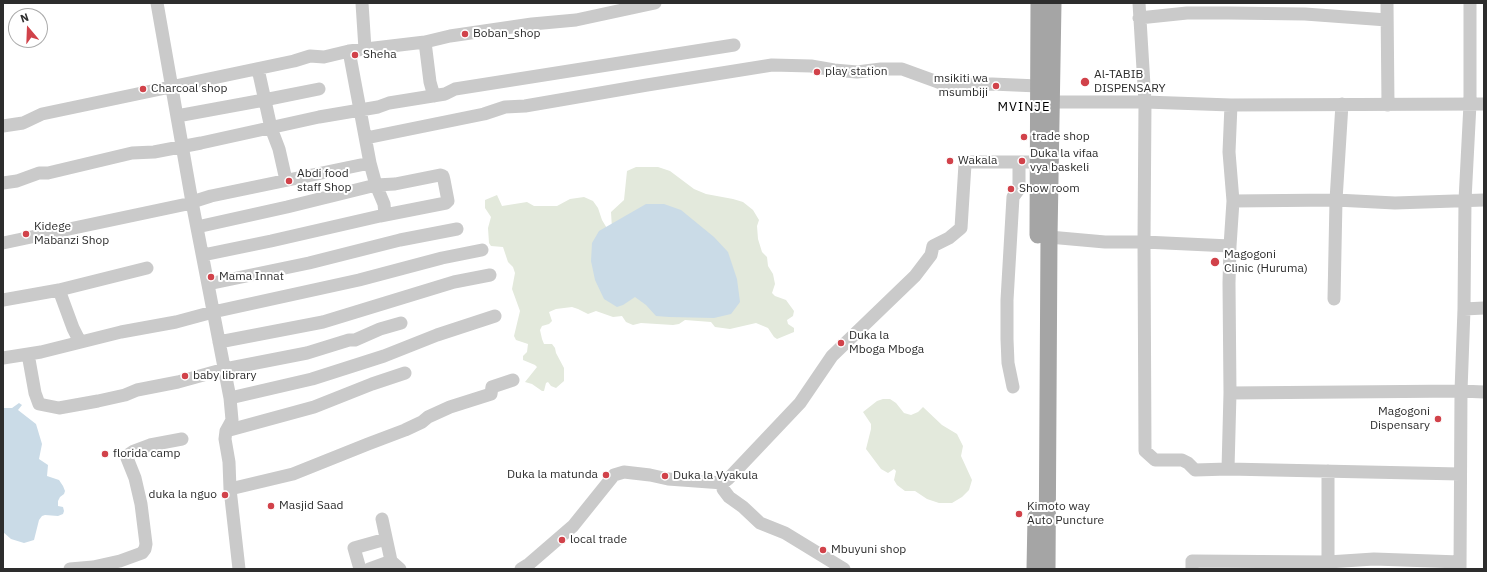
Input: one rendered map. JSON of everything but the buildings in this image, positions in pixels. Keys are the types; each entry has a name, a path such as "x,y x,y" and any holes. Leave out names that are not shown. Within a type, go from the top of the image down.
{"main road":[{"path":"1040,3 1049,237 1047,569"},
{"path":"1035,569 1038,162 1043,96 1053,3"}],"street":[{"path":"157,3 192,202 230,398 232,420 226,431 225,442 229,462 230,489 239,569"},
{"path":"362,3 366,49"},
{"path":"3,126 23,123 42,114 258,69 310,56 324,57 349,51 425,42 450,36 532,24 576,20 655,3"},
{"path":"1139,3 1145,102 1145,451 1155,460 1182,460 1188,463 1195,470 1228,469 1460,474"},
{"path":"1388,3 1388,105"},
{"path":"1192,569 1192,561 1283,565 1328,562 1460,565 1461,391 1464,309 1465,200 1470,104 1470,3"},
{"path":"1139,18 1228,8 1305,9 1387,20"},
{"path":"425,42 430,82 434,96"},
{"path":"3,183 17,181 39,173 48,173 132,153 154,152 202,143 319,117 434,96 455,90 734,45"},
{"path":"349,51 370,163 376,185 384,204 385,215"},
{"path":"366,138 484,114 505,108 772,65 811,66 857,72 881,69 902,69 946,85 992,84 1043,96 1145,102 1231,105 1484,104"},
{"path":"258,69 271,128 279,149 286,180"},
{"path":"177,116 319,89"},
{"path":"1334,299 1336,200 1342,104"},
{"path":"1228,469 1230,394 1230,246 1233,201 1229,152 1231,105"},
{"path":"844,569 785,533 760,523 743,507 729,498 722,487 723,483 800,403 832,356 915,276 931,255 933,246 949,238 961,228 965,164 969,161 1038,162"},
{"path":"1013,387 1008,363 1007,300 1013,197 1019,189 1019,162"},
{"path":"3,243 192,202 211,196 370,163"},
{"path":"197,227 376,185 395,184 440,175 443,176 444,180 448,201 446,203 203,255"},
{"path":"1233,201 1336,200 1396,203 1484,200"},
{"path":"208,284 309,263 400,240 458,229"},
{"path":"1049,237 1106,242 1144,242 1230,246"},
{"path":"3,358 176,322 214,312 359,280 442,258 482,250"},
{"path":"3,300 59,290 147,268"},
{"path":"220,342 330,320 454,282 490,275"},
{"path":"59,290 73,328 80,342"},
{"path":"1464,309 1484,308"},
{"path":"230,398 312,379 384,356 437,335 495,316"},
{"path":"28,354 35,393 39,404 59,408 105,400 137,390 178,382 225,369 307,353 349,340 355,340 380,329 401,323"},
{"path":"226,431 314,407 372,384 405,373"},
{"path":"230,489 293,474 405,430 450,407 491,394 492,387 513,380"},
{"path":"1230,394 1484,392"},
{"path":"70,569 93,567 120,561 142,553 145,550 146,544 141,504 135,478 127,458 128,455 134,451 150,445 182,439"},
{"path":"1328,471 1328,562"},
{"path":"521,569 529,564 573,526 614,474 624,472 668,479 723,483"},
{"path":"369,569 396,565 386,539 382,519"},
{"path":"360,569 354,548 386,539"}],"shaded area":[{"path":"636,167 658,167 670,171 694,189 706,194 743,202 753,210 759,220 757,226 758,239 762,252 767,257 768,266 773,274 775,284 772,293 775,296 786,300 794,311 793,316 787,320 788,324 794,328 794,332 777,339 768,328 756,323 730,329 715,327 711,322 685,320 679,324 673,325 641,323 633,325 626,322 622,316 613,317 596,311 588,314 572,307 556,309 549,312 552,321 549,324 542,326 540,330 544,344 552,344 555,348 564,368 564,381 556,388 551,386 548,382 546,383 544,391 542,391 532,384 525,382 537,367 523,360 523,356 527,352 528,344 516,340 514,336 520,311 512,289 515,273 513,267 508,262 503,247 491,246 489,243 488,228 491,217 485,208 485,200 497,195 502,206 527,202 534,206 557,206 570,199 584,197 593,201 598,208 602,220 608,230 612,229 611,212 624,200 627,171"},
{"path":"890,399 896,403 904,413 911,415 918,412 923,407 942,425 957,434 963,446 961,456 972,480 969,490 962,497 952,503 939,503 927,499 915,491 905,491 897,485 894,480 896,471 894,469 888,473 881,469 866,449 871,424 863,412 877,401"}],"water":[{"path":"646,204 664,204 681,210 714,237 728,252 737,279 740,302 731,314 714,318 656,316 646,305 635,297 617,307 604,299 595,280 591,261 592,243 599,231"},
{"path":"19,403 22,405 18,410 36,424 42,444 39,459 48,465 47,476 59,480 65,491 58,501 58,506 63,507 63,514 58,516 42,516 39,520 34,540 24,543 11,539 3,532 3,408 12,408"}],"place":[{"name":"Boban_shop","path":"465,34"},
{"name":"Sheha","path":"355,55"},
{"name":"play station","path":"817,72"},
{"name":"Al-TABIB DISPENSARY","path":"1085,82"},
{"name":"msikiti wa msumbiji","path":"996,86"},
{"name":"Charcoal shop","path":"143,89"},
{"name":"trade shop","path":"1024,137"},
{"name":"Wakala","path":"950,161"},
{"name":"Duka la vifaa vya baskeli","path":"1022,161"},
{"name":"Abdi food staff Shop","path":"289,181"},
{"name":"Show room","path":"1011,189"},
{"name":"Kidege Mabanzi Shop","path":"26,234"},
{"name":"Magogoni Clinic (Huruma)","path":"1215,262"},
{"name":"Mama Innat","path":"211,277"},
{"name":"Duka la Mboga Mboga","path":"841,343"},
{"name":"baby library","path":"185,376"},
{"name":"Magogoni Dispensary","path":"1438,419"},
{"name":"florida camp","path":"105,454"},
{"name":"Duka la matunda","path":"606,475"},
{"name":"Duka la Vyakula","path":"665,476"},
{"name":"duka la nguo","path":"225,495"},
{"name":"Masjid Saad","path":"271,506"},
{"name":"Kimoto way Auto Puncture","path":"1019,514"},
{"name":"local trade","path":"562,540"},
{"name":"Mbuyuni shop","path":"823,550"}],"district":[{"name":"MVINJE","path":"1024,107"}]}
